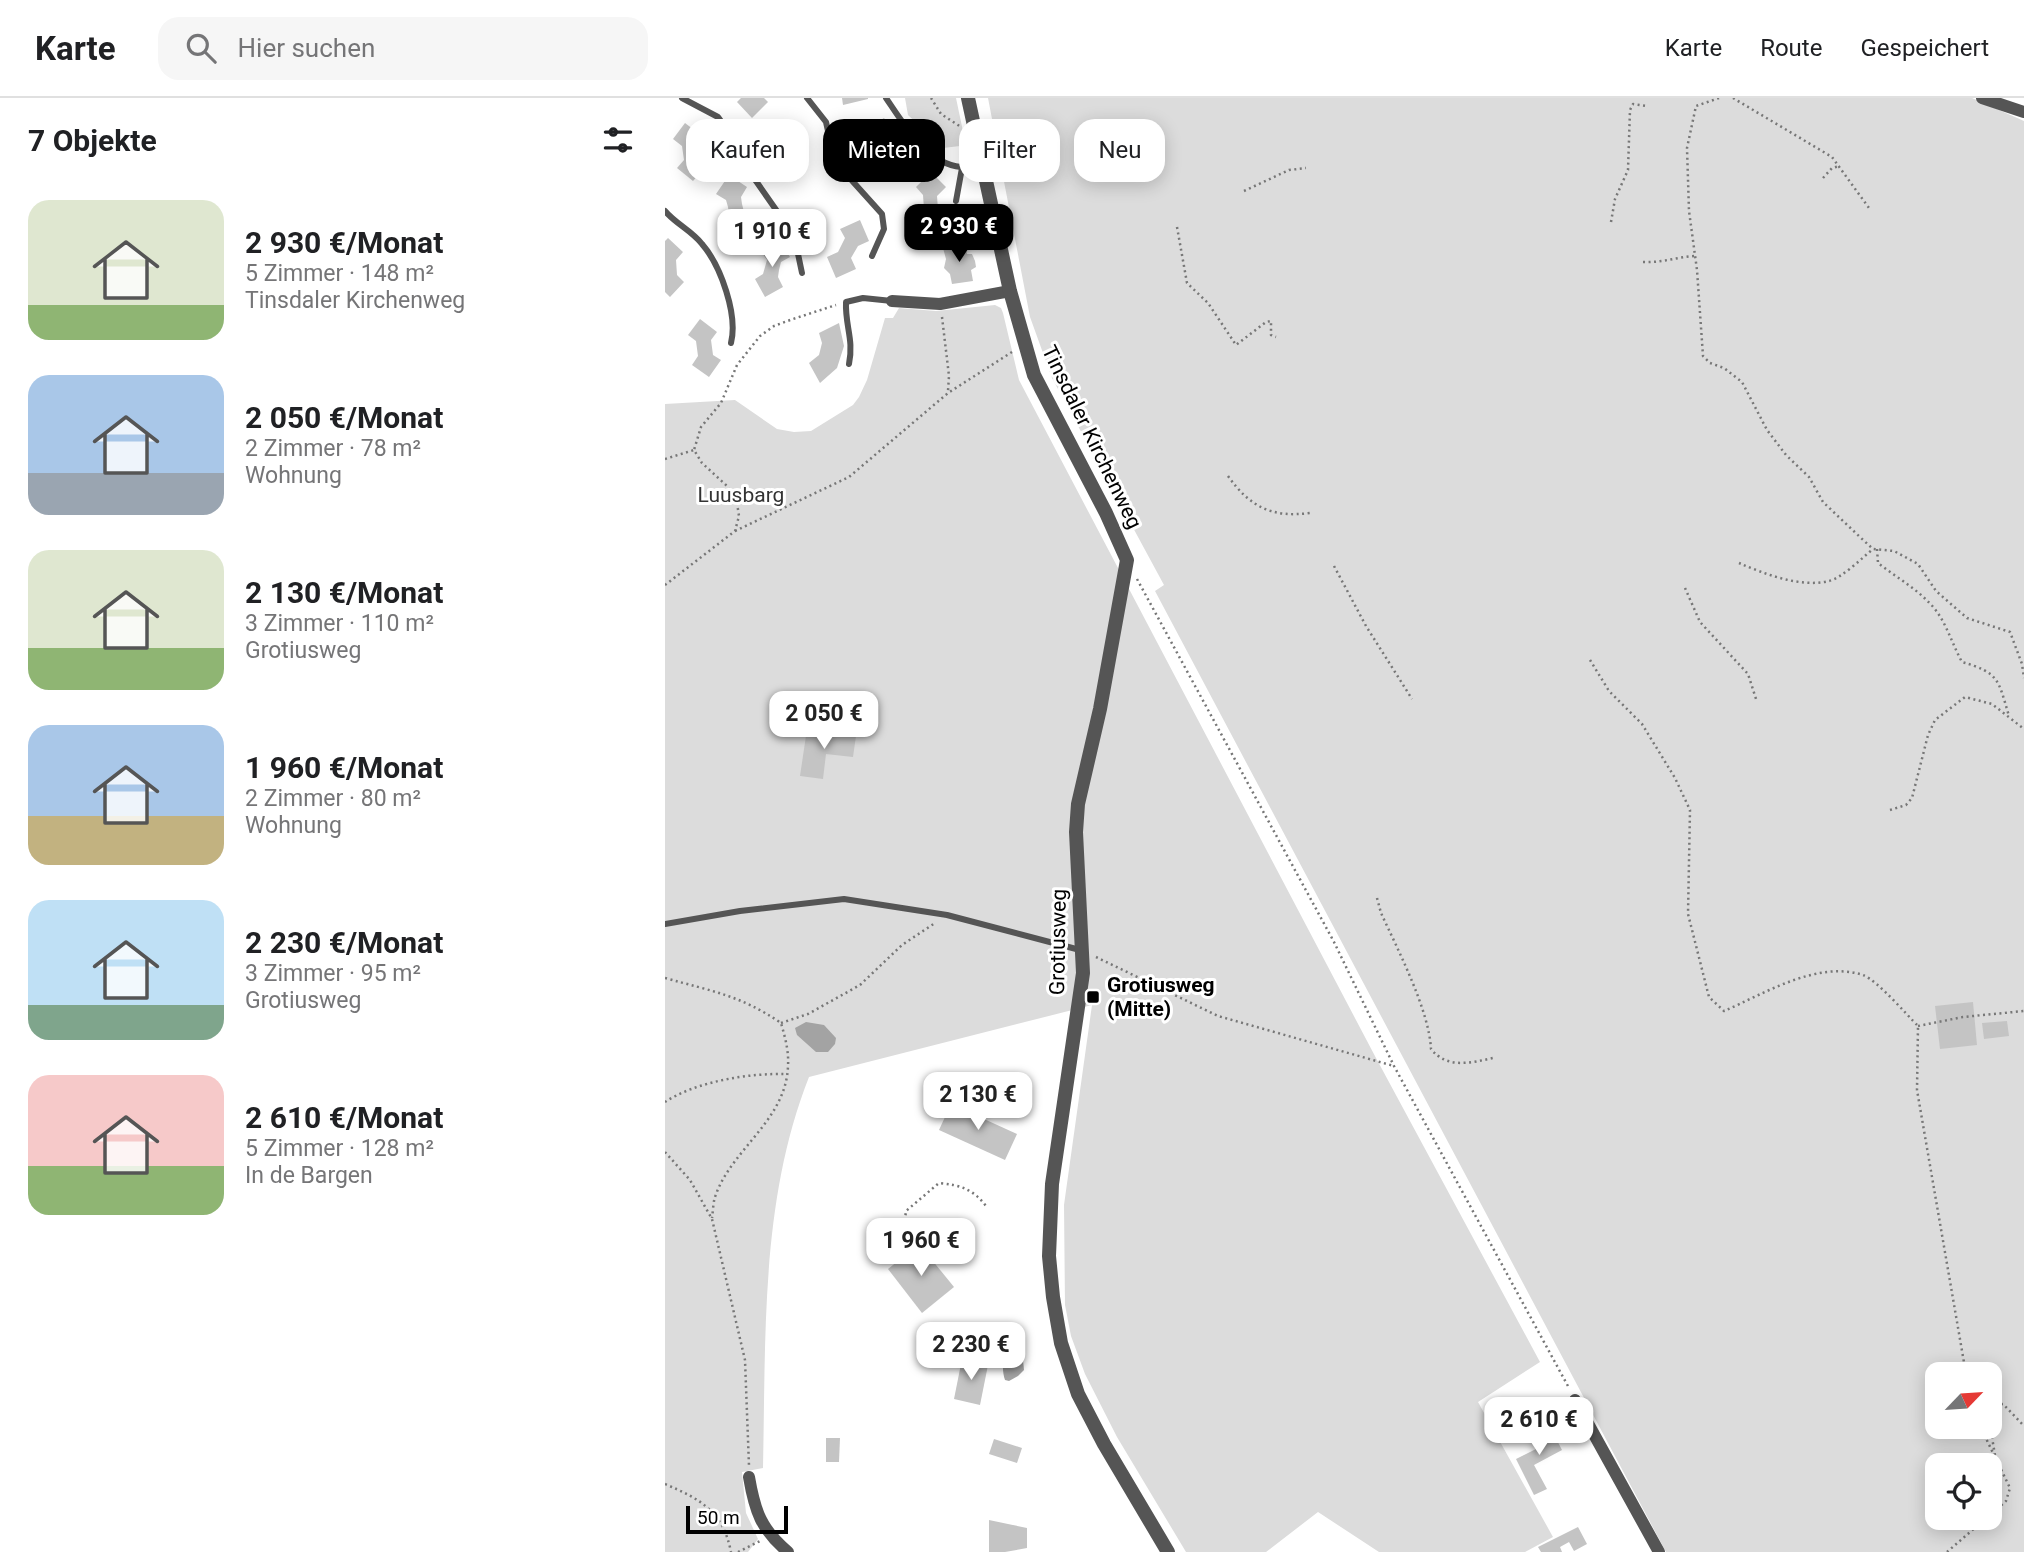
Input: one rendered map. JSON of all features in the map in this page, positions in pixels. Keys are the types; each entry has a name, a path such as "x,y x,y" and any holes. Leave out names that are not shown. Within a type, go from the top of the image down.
{"street":[{"name":"Tinsdaler Kirchenweg","path":"968,98 973,119"},
{"path":"1982,98 2024,112"},
{"name":"Tinsdaler Kirchenweg","path":"986,182 1010,291 1034,375 1106,513 1127,560"},
{"path":"892,301 940,304 1010,291"},
{"name":"Grotiusweg","path":"1127,560 1100,709 1078,804 1076,832 1083,973 1051,1196 1049,1256 1061,1343 1078,1394 1104,1444 1168,1552"},
{"path":"1576,1401 1659,1552"},
{"path":"749,1478 758,1513 771,1537 788,1552"}],"lane":[{"path":"682,98 719,117 742,161 786,224 802,273"},
{"path":"807,98 826,122 833,153 846,174 882,214 884,229 872,256"},
{"path":"886,98 921,144 941,161 959,167"},
{"path":"956,201 959,182"},
{"path":"665,211 673,221 703,245 714,265 730,304 734,332 731,343"},
{"path":"849,365 852,348 846,302 863,298 892,301"},
{"path":"665,924 740,911 844,899 947,915 1082,950"}],"path":[{"path":"931,98 941,114 959,126"},
{"path":"1719,98 1696,106 1687,148 1689,211 1703,356 1742,382 1767,430 1786,455 1809,477 1823,502 1875,549 1878,563 1915,589 1934,608 1947,627 1962,662 1990,672 1997,679 2008,716"},
{"path":"1733,98 1832,157 1869,208"},
{"path":"1611,222 1615,199 1628,170 1630,110 1633,104 1647,106"},
{"path":"1823,178 1832,168 1840,166"},
{"path":"1244,191 1289,170 1306,168"},
{"path":"1177,227 1187,283 1207,303 1236,345 1271,321 1271,335 1276,337"},
{"path":"1643,262 1660,263 1695,256"},
{"path":"735,531 739,516 737,503 727,486 702,463 694,450 701,427 721,403 737,365 760,336 774,326 846,302"},
{"path":"940,304 949,376 948,393"},
{"path":"665,585 735,531 849,477 948,393 1025,346"},
{"path":"665,459 694,450"},
{"path":"1228,476 1239,493 1255,505 1293,516 1310,513"},
{"path":"1739,563 1769,575 1798,581 1830,581 1875,549 1894,551 1918,564 1937,591 1967,618 2010,632 2022,664 2024,678"},
{"path":"1127,560 1334,942 1394,1066 1576,1401"},
{"path":"1334,566 1366,626 1412,699"},
{"path":"1685,588 1700,622 1748,674 1757,702"},
{"path":"1590,660 1609,691 1642,724 1691,810 1688,914 1709,997 1724,1011 1789,983 1819,974 1843,972 1864,976 1918,1026 1917,1090 1964,1362"},
{"path":"1890,810 1906,805 1912,798 1928,735 1935,720 1965,697 1992,704 2024,729"},
{"path":"1377,898 1418,998 1430,1033 1431,1049 1445,1061 1493,1058"},
{"path":"781,1023 808,1014 860,985 902,945 947,915"},
{"path":"1082,950 1218,1016 1394,1066"},
{"path":"665,978 733,996 757,1007 781,1023 786,1044 785,1089 765,1126 727,1174 715,1197 712,1219"},
{"path":"1918,1026 1963,1017 2024,1011"},
{"path":"665,1102 688,1091 735,1077 787,1074"},
{"path":"665,1152 690,1180 712,1219 745,1360 749,1478"},
{"path":"913,1239 908,1233 906,1211 939,1184 965,1188 973,1192 986,1206"},
{"path":"909,1225 921,1221 937,1234"},
{"path":"2002,1404 2024,1426"},
{"path":"2002,1471 2010,1488 2006,1502 2002,1505"},
{"path":"665,1484 709,1507 724,1531 731,1552"},
{"path":"1947,1552 1973,1530"},
{"path":"738,1552 771,1537"}],"green space":[{"path":"905,98 956,98 960,119 959,146 945,148 945,119 912,119 908,115"},
{"path":"988,98 1972,98 2024,121 2024,1552 1666,1552 1155,591 1164,585 1052,378 1030,317 1004,182 1060,182 1060,119 992,119"},
{"name":"Luusbarg","path":"995,305 1001,308 1003,313 1019,380 1376,1058 1540,1362 1478,1402 1553,1537 1525,1552 1379,1552 1318,1512 1266,1552 1186,1552 1117,1437 1085,1374 1071,1336 1065,1305 1064,1205 1092,1005 809,1077 793,1124 774,1221 766,1319 763,1468 742,1472 746,1513 758,1539 748,1552 665,1552 665,404 735,400 777,429 811,431 853,405 859,397 867,380 885,318 893,318 899,308 936,311"}],"shaded area":[{"path":"806,1022 824,1025 836,1038 835,1044 828,1052 816,1052 797,1035 795,1028"},
{"path":"1017,1335 1021,1340 1024,1370 1009,1381 1005,1380 1004,1356"}],"building":[{"path":"741,98 764,98 768,102 752,118 737,102"},
{"path":"842,98 868,98 868,99 843,105"},
{"path":"686,124 686,175 677,168 684,160 682,146 673,139"},
{"path":"724,182 740,182 747,187 741,197 742,204 744,212 754,218 743,237 723,225 729,215 728,207 726,200 716,194"},
{"path":"921,182 941,182 946,187 937,196 938,209 946,217 932,232 917,217 924,209 923,195 916,187"},
{"path":"860,220 869,241 858,246 851,258 856,269 836,278 827,257 838,252 845,238 840,229"},
{"path":"668,238 683,252 676,260 677,275 684,282 670,297 665,292 665,241"},
{"path":"779,240 790,257 781,262 779,270 778,277 783,287 765,297 755,279 763,274 767,260 761,251"},
{"path":"965,243 967,254 972,254 975,261 976,267 971,270 973,281 952,284 950,274 944,268 946,259 943,248"},
{"path":"700,319 717,332 711,340 713,355 721,360 709,377 692,365 698,356 696,341 688,335"},
{"path":"839,323 844,346 837,368 820,383 809,363 819,355 822,343 819,333"},
{"path":"807,729 856,736 853,757 826,754 823,779 800,776"},
{"path":"1973,1002 1977,1045 1940,1049 1935,1006"},
{"path":"2007,1021 2009,1036 1984,1039 1982,1023"},
{"path":"951,1104 1017,1134 1005,1160 939,1130"},
{"path":"919,1244 954,1287 922,1313 888,1269"},
{"path":"962,1359 988,1365 980,1405 954,1399"},
{"path":"1548,1423 1562,1450 1534,1465 1547,1489 1534,1495 1516,1459 1538,1448 1530,1432"},
{"path":"826,1438 840,1438 839,1462 826,1462"},
{"path":"994,1439 1022,1448 1017,1463 989,1454"},
{"path":"989,1520 1027,1528 1027,1548 989,1552"},
{"path":"1578,1527 1587,1544 1574,1551 1569,1542 1560,1547 1562,1552 1541,1552 1538,1547"}],"place":[{"name":"Grotiusweg (Mitte)","path":"1093,997"}]}
